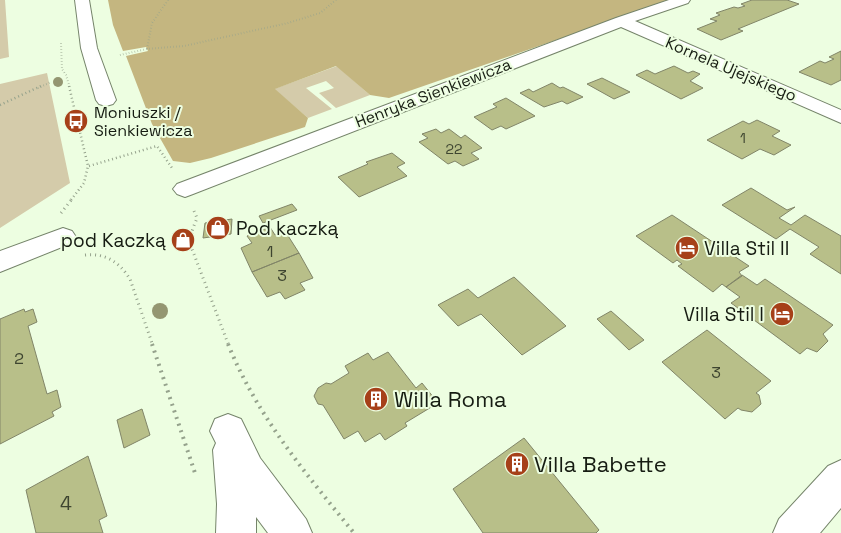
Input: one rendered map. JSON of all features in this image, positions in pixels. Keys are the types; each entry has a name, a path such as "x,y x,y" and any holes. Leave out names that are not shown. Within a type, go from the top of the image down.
{"street":[{"path":"82,0 89,48 106,100"},
{"name":"Henryka Sienkiewicza","path":"185,189 621,21 683,0"},
{"name":"Kornela Ujejskiego","path":"621,21 841,117"},
{"path":"0,262 68,237"},
{"path":"236,533 237,504 228,431 247,471 292,533"},
{"path":"793,533 841,479"}],"path":[{"path":"147,49 148,29 158,10 168,0"},
{"path":"120,54 147,49 184,46 288,23 320,13 336,0"},
{"path":"62,69 65,72 89,166 68,237 122,266 130,279 194,467 197,482"},
{"path":"0,105 51,82"},
{"path":"89,166 157,146 173,169"},
{"path":"194,210 197,218 192,231 192,249 237,365 261,409 290,454 354,533"}],"shaded area":[{"path":"0,0 5,0 9,57 0,59"},
{"path":"108,0 671,0 389,98 370,95 336,66 275,89 308,118 305,127 211,158 190,163 173,161 152,124 126,56 148,51 146,47 123,51 113,25"},
{"path":"337,66 370,95 336,108 319,93 334,88 326,81 306,88 332,109 308,118 274,89"},
{"path":"47,73 70,183 0,228 0,84"}],"building":[{"path":"752,0 787,0 799,4 738,29 743,31 721,40 697,29 717,21 710,19 720,15 716,13 734,7 745,6 741,4"},
{"path":"841,51 841,80 831,85 799,72 820,61 825,63 834,59 829,57"},
{"path":"674,66 688,73 693,71 700,74 690,81 703,88 681,99 636,75 647,70 655,74"},
{"path":"602,78 630,92 614,99 587,84"},
{"path":"552,83 583,97 567,104 562,101 544,107 520,93 529,89 533,92"},
{"path":"506,98 535,116 506,129 501,126 492,130 474,117 497,107 493,104"},
{"path":"757,120 780,131 772,136 791,145 774,155 760,149 742,159 707,140 743,121 749,124"},
{"path":"436,129 441,133 449,129 461,138 465,135 482,148 471,153 479,159 463,166 455,161 448,164 419,142 428,138 422,134"},
{"path":"392,153 405,163 397,167 407,176 359,197 338,177 368,164 366,162"},
{"path":"751,188 787,210 795,207 779,218 791,225 805,215 841,236 841,274 810,254 819,247 790,229 776,239 722,205"},
{"path":"292,204 297,210 263,223 259,216"},
{"name":"Villa Stil II","path":"672,215 749,266 739,272 742,276 726,287 722,284 713,292 678,266 682,264 677,260 673,263 636,236"},
{"name":"Pod kaczką","path":"232,219 231,234 203,238 205,223"},
{"path":"270,227 275,235 285,231 299,253 252,272 241,248 252,243 247,236"},
{"path":"299,253 313,278 300,283 305,290 285,299 280,292 267,297 252,272"},
{"name":"Villa Stil I","path":"742,275 757,285 765,279 833,325 823,334 828,341 817,352 807,348 800,354 731,303 740,297 726,287"},
{"path":"514,277 566,326 522,355 481,314 458,326 438,305 468,289 478,298"},
{"path":"24,309 25,312 33,309 37,322 28,326 47,394 57,390 61,407 52,412 54,416 0,444 0,319"},
{"path":"611,311 644,340 629,350 597,319"},
{"path":"707,330 771,381 756,393 759,395 761,404 752,412 738,408 725,419 662,362"},
{"name":"Willa Roma","path":"388,352 416,388 422,383 438,403 405,423 407,426 385,440 380,433 365,442 358,431 344,439 323,405 318,404 314,396 318,388 326,383 331,384 349,373 345,366 368,353 373,360"},
{"path":"142,409 150,435 124,448 117,420"},
{"name":"Villa Babette","path":"524,438 599,530 596,533 483,533 453,489"},
{"path":"88,456 107,516 99,520 103,533 36,533 26,490"}],"place":[{"name":"Moniuszki / Sienkiewicza","path":"76,121"},
{"name":"Pod kaczką","path":"218,228"},
{"name":"pod Kaczką","path":"183,240"},
{"name":"Villa Stil II","path":"687,248"},
{"name":"Villa Stil I","path":"782,314"},
{"name":"Willa Roma","path":"376,399"},
{"name":"Villa Babette","path":"517,464"}]}
